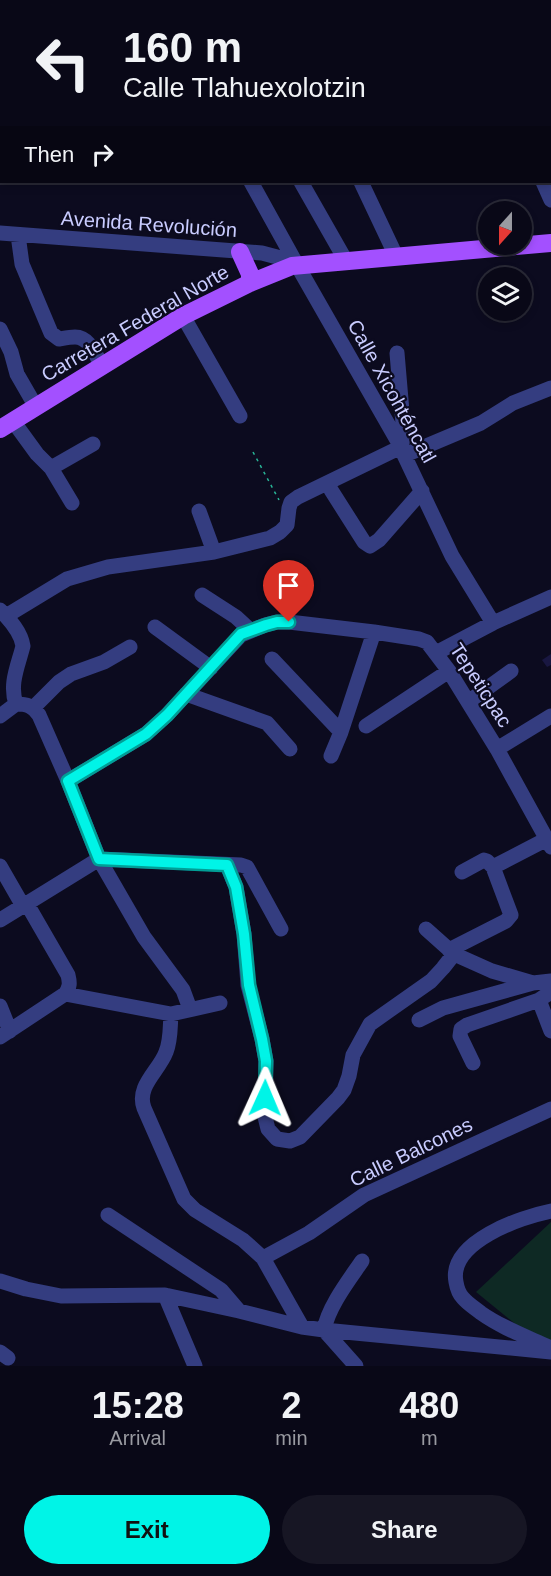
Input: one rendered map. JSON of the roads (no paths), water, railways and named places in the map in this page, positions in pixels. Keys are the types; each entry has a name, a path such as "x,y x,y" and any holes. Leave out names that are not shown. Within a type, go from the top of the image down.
{"main road":[{"name":"Carretera Federal Norte","path":"7,425 183,316 249,283 295,266 551,243"},
{"path":"240,252 250,274 249,283"}],"street":[{"name":"Calle Xicohténcatl","path":"252,183 295,266 403,451 452,556 493,623"},
{"path":"302,183 346,261"},
{"path":"361,183 396,256"},
{"path":"543,183 551,200"},
{"name":"Avenida Revolución","path":"0,233 270,255 295,266"},
{"path":"18,235 22,264 51,333 59,339 76,337 88,342 102,366"},
{"path":"183,316 240,416"},
{"path":"0,329 11,352 17,374 36,407"},
{"path":"397,353 404,435 403,451"},
{"path":"16,704 12,694 13,681 23,646 20,635 3,613 67,579 108,567 214,552 270,538 287,525 291,502 297,498 403,451 481,423 513,403 551,388"},
{"path":"7,425 51,468 72,502"},
{"path":"51,468 93,444"},
{"path":"331,490 363,542 370,546 379,540 422,491"},
{"path":"199,510 214,552"},
{"path":"202,594 236,617 249,630"},
{"path":"68,781 146,734 167,715 241,634 249,630 277,622 289,622 423,640 433,649 551,597"},
{"path":"154,627 211,668"},
{"path":"331,756 374,632"},
{"path":"34,707 59,682 71,674 104,662 130,647"},
{"name":"Tepeticpac","path":"433,649 497,749 549,843"},
{"path":"272,659 341,732"},
{"path":"366,726 449,671"},
{"path":"468,702 512,671"},
{"path":"186,694 267,723 290,749"},
{"path":"0,716 16,704 34,707 68,781 99,859 144,937 183,990 190,1009"},
{"path":"497,749 551,716"},
{"path":"493,867 549,843"},
{"path":"0,920 99,859 247,867 281,929"},
{"path":"227,865 236,887 249,985 266,1061 265,1117 268,1129 277,1139 290,1141 300,1137 344,1090 353,1055 370,1024 430,981 443,969 451,952 507,921 510,917 512,912 493,867 487,861 484,860 462,872"},
{"path":"0,866 68,975 70,982 65,994 5,1034 0,1006"},
{"path":"426,929 451,952 492,971 533,982"},
{"path":"419,1020 443,1008 533,982 551,981"},
{"path":"65,994 171,1014 220,1003"},
{"path":"473,1064 460,1036 461,1029 467,1025 545,996 551,1031"},
{"path":"171,1014 166,1054 145,1086 142,1101 184,1199 195,1210 243,1240 263,1258 302,1327"},
{"name":"Calle Balcones","path":"263,1258 309,1233 364,1195 551,1109"},
{"path":"551,1211 531,1215 496,1230 466,1250 456,1268 455,1277 461,1297 468,1303 497,1324 551,1350"},
{"path":"108,1215 221,1290 239,1311"},
{"path":"324,1330 332,1310 362,1261"},
{"path":"0,1281 61,1296 165,1295 324,1330 551,1350"},
{"path":"165,1295 195,1366"},
{"path":"324,1330 356,1366"}]}
